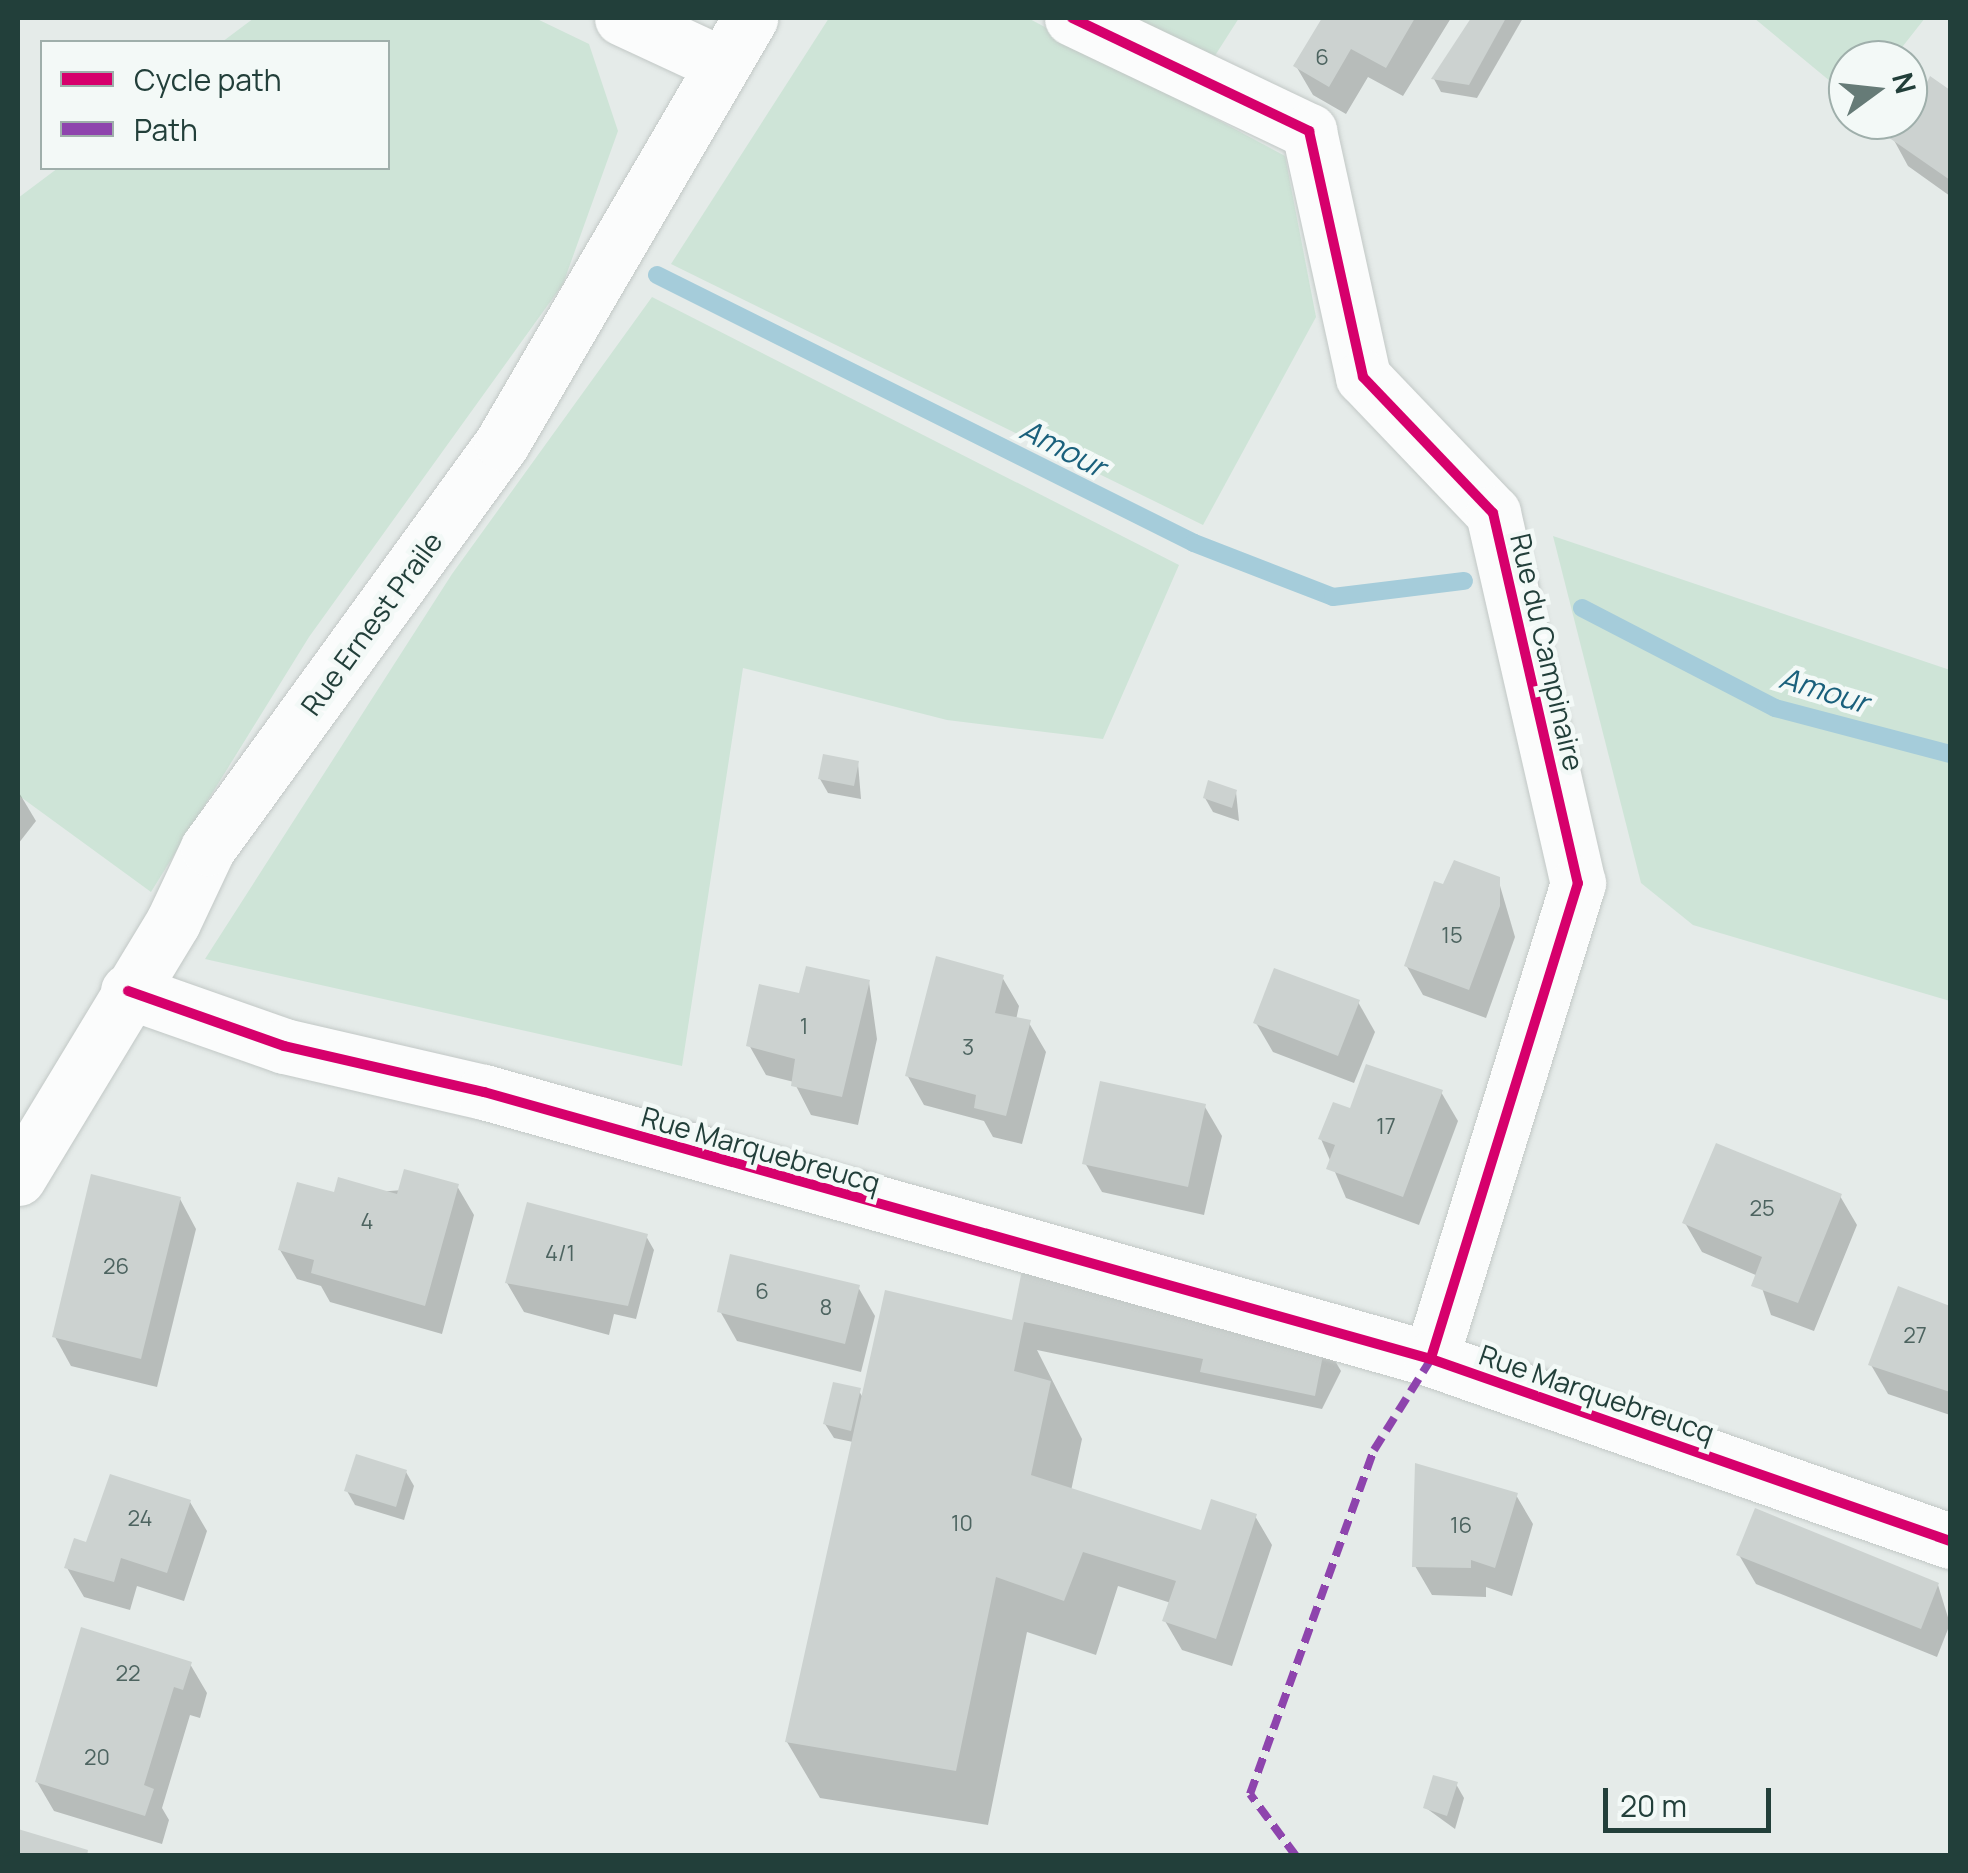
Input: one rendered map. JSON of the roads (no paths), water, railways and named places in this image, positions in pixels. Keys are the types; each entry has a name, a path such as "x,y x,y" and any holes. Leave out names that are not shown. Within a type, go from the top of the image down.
{"street":[{"path":"622,18 719,63"},
{"name":"Rue Ernest Praile","path":"26,1145 128,991 208,848 502,443 719,63 750,18"},
{"name":"Rue du Campinaire","path":"1072,18 1309,131 1363,377 1493,513 1578,883 1431,1359"},
{"name":"Rue Marquebreucq","path":"128,991 284,1046 484,1092 1431,1359 1950,1542"}],"waterway":[{"name":"Amour","path":"657,275 1194,543 1333,597 1464,581"},
{"name":"Amour","path":"1582,608 1775,708 1950,754"}]}
